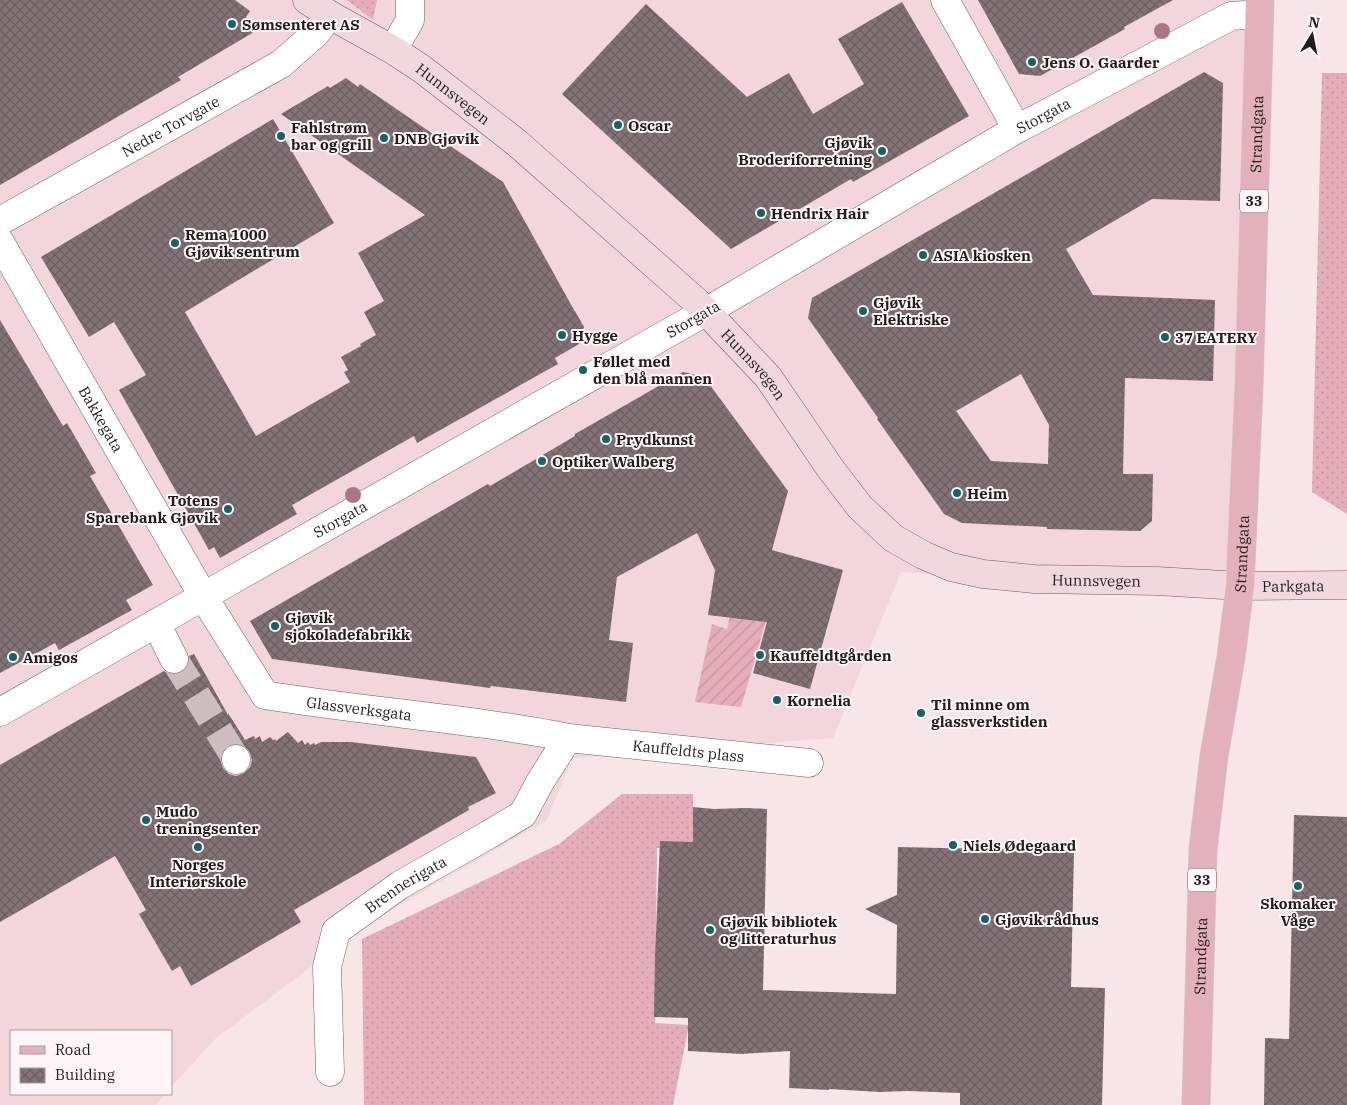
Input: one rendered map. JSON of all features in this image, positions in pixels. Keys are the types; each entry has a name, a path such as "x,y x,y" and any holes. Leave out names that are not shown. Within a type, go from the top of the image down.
{"main road":[{"name":"Hunnsvegen","path":"307,0 422,69 517,143 707,312 768,377 830,468 860,507 893,538 951,567 982,574 1034,579 1158,581 1240,586"},
{"name":"Strandgata","path":"1196,1105 1203,850 1214,756 1231,656 1240,586 1249,387 1260,7"},
{"name":"Parkgata","path":"1240,586 1347,585"}],"street":[{"path":"393,50 410,20 410,0"},
{"path":"945,0 1017,129"},
{"name":"Storgata","path":"0,712 707,312 1017,129 1231,16 1260,7"},
{"name":"Nedre Torvgate","path":"0,221 281,64 314,34 330,15"},
{"name":"Bakkegata","path":"0,242 203,596"},
{"name":"Glassverksgata","path":"203,596 265,694 311,703 429,716 568,738"},
{"path":"156,623 174,659"},
{"name":"Kauffeldts plass","path":"568,738 809,763"},
{"name":"Brennerigata","path":"330,1072 328,967 336,931 400,885 523,814 540,782 568,738"}],"shaded area":[{"path":"0,0 1264,0 1234,593 901,572 833,738 572,758 547,820 372,921 215,1039 172,1086 172,1030 10,1030 10,1095 164,1095 155,1105 0,1105"},
{"path":"347,0 377,0 373,20"},
{"path":"1322,73 1347,73 1347,514 1312,492"},
{"path":"784,558 741,707 695,702 712,624 727,629 737,582"},
{"path":"622,794 693,794 693,848 657,848 655,1023 689,1025 673,1105 364,1105 362,939 559,844"}],"building":[{"path":"0,0 235,0 250,11 246,17 254,32 178,77 181,80 0,185"},
{"path":"978,0 1173,0 1040,76 1019,74"},
{"path":"902,2 969,116 853,182 851,179 731,249 562,94 646,4 747,97 789,73 813,114 864,84 838,39"},
{"path":"1204,72 1223,83 1220,201 1152,199 1066,249 1093,295 1215,300 1213,381 1125,378 1123,474 1153,474 1152,521 1140,531 1047,529 1047,527 962,523 944,514 808,318 812,298","holes":["1021,374 1049,425 1048,464 991,461 956,411"]},
{"path":"346,78 358,87 360,84 503,182 584,327 579,344 555,358 558,364 417,443 414,436 292,505 297,514 220,558 214,547 209,550 119,390 146,375 114,322 89,337 41,257 273,119 334,223 185,312 256,436 350,382 344,372 348,370 341,357 376,335 364,312 384,301 358,253 425,215 281,114 328,86 330,88"},
{"path":"0,320 63,426 67,423 96,473 90,476 153,585 126,600 132,610 59,650 55,643 0,673"},
{"path":"683,372 704,377 788,491 772,550 843,570 810,689 753,673 767,622 708,615 715,570 697,533 617,577 609,640 633,643 626,702 491,686 490,688 272,659 250,621 488,484 490,486 575,436 575,434"},
{"path":"194,654 228,715 228,713 245,740 254,736 255,739 260,736 262,742 270,737 276,741 288,732 298,743 302,740 305,745 308,742 310,745 314,743 315,745 321,742 351,742 476,757 496,793 468,807 469,810 294,910 301,922 191,986 180,966 172,971 139,914 146,910 115,856 0,922 0,765 164,671 173,674 181,673 187,667 190,660 189,656","holes":["236,743 243,745 249,751 252,760 250,767 244,773 236,776 229,774 223,768 220,759 222,752 228,746"]},
{"name":"Gjøvik rådhus","path":"693,807 767,809 763,990 896,994 897,925 865,909 897,895 898,847 1074,851 1071,987 1105,988 1102,1105 960,1105 960,1093 789,1088 790,1051 741,1054 688,1051 688,1018 654,1017 655,956 660,841 693,842"},
{"path":"1294,815 1347,817 1347,1105 1264,1105 1265,1038 1289,1039"}],"tunnel":[{"path":"174,659 236,759"}],"place":[{"name":"Sømsenteret AS","path":"232,24"},
{"name":"Jens O. Gaarder","path":"1032,62"},
{"name":"Oscar","path":"618,125"},
{"name":"Fahlstrøm bar og grill","path":"281,136"},
{"name":"DNB Gjøvik","path":"384,138"},
{"name":"Gjøvik Broderiforretning","path":"882,151"},
{"name":"Hendrix Hair","path":"761,213"},
{"name":"Rema 1000 Gjøvik sentrum","path":"175,243"},
{"name":"ASIA kiosken","path":"923,255"},
{"name":"Gjøvik Elektriske","path":"863,311"},
{"name":"Hygge","path":"562,335"},
{"name":"37 EATERY","path":"1165,337"},
{"name":"Føllet med den blå mannen","path":"583,370"},
{"name":"Prydkunst","path":"606,439"},
{"name":"Optiker Walberg","path":"542,461"},
{"name":"Heim","path":"957,493"},
{"name":"Totens Sparebank Gjøvik","path":"228,509"},
{"name":"Gjøvik sjokoladefabrikk","path":"275,626"},
{"name":"Kauffeldtgården","path":"760,655"},
{"name":"Amigos","path":"13,657"},
{"name":"Kornelia","path":"777,700"},
{"name":"Til minne om glassverkstiden","path":"921,713"},
{"name":"Mudo treningsenter","path":"146,820"},
{"name":"Niels Ødegaard","path":"953,845"},
{"name":"Norges Interiørskole","path":"198,847"},
{"name":"Skomaker Våge","path":"1298,886"},
{"name":"Gjøvik rådhus","path":"985,919"},
{"name":"Gjøvik bibliotek og litteraturhus","path":"710,930"}]}
